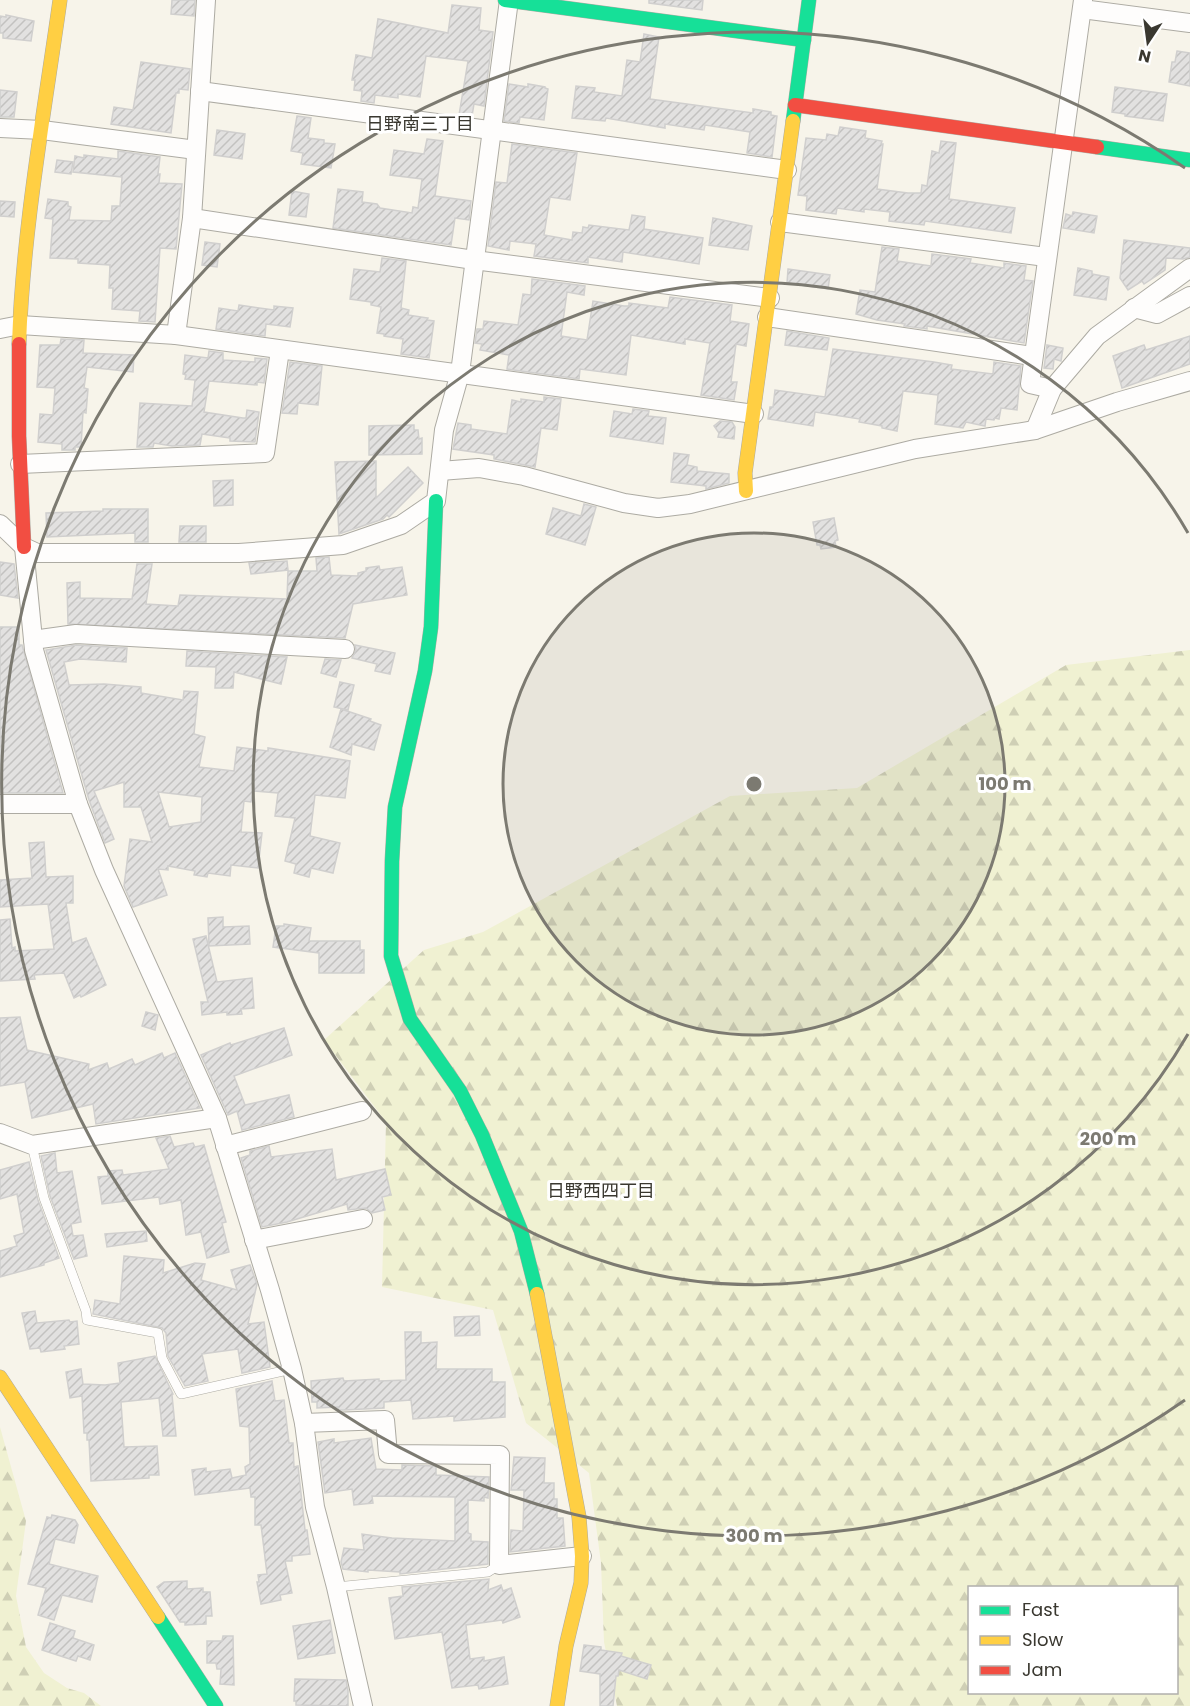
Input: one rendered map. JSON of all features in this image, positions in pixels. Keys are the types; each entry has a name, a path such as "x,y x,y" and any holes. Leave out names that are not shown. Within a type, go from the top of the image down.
{"street":[{"path":"60,0 25,259 20,326 20,464 24,547 34,650 78,804 104,870 217,1118 292,1369 304,1423 315,1507 363,1706"},
{"path":"176,335 192,218 206,0"},
{"path":"505,0 804,40"},
{"path":"509,0 460,373 444,430 436,501 431,627 425,671 395,807 391,956 410,1019 460,1091 482,1135 521,1231 532,1273 574,1494 582,1556 581,1583 566,1646 557,1706"},
{"path":"746,491 745,473 809,0"},
{"path":"1052,389 1030,384 1032,356 1082,4 1190,23"},
{"path":"200,91 787,170"},
{"path":"795,105 1190,160"},
{"path":"0,128 42,130 196,150"},
{"path":"192,218 474,260 770,298"},
{"path":"780,222 1046,257"},
{"path":"1035,430 1052,389 1097,336 1190,268"},
{"path":"1134,308 1157,314 1190,296"},
{"path":"767,317 1032,356"},
{"path":"0,329 20,326 176,335 754,414"},
{"path":"20,464 265,453 280,350"},
{"path":"440,471 479,468 524,476 624,503 658,508 690,504 915,449 1035,430 1117,402 1190,381"},
{"path":"0,524 24,547 37,554 239,553 343,545 401,525 436,501"},
{"path":"33,640 76,634 345,649"},
{"path":"0,804 78,804"},
{"path":"225,1146 362,1111"},
{"path":"0,1133 32,1146 217,1118"},
{"path":"254,1240 363,1219"},
{"path":"0,1377 216,1706"},
{"path":"304,1423 385,1420 388,1454 500,1455 499,1565 582,1556"}],"lane":[{"path":"32,1146 44,1198 86,1311 87,1320 158,1333 162,1358 181,1394 292,1369"},
{"path":"336,1587 488,1572 499,1565"}],"green space":[{"path":"1190,650 1190,1706 617,1706 604,1642 601,1563 589,1473 526,1423 493,1310 382,1287 386,1122 324,1040 424,950 483,932 730,796 857,788 1066,665"},
{"path":"0,1427 26,1521 16,1596 26,1647 44,1673 67,1688 84,1693 101,1706 0,1706"}],"building":[{"path":"172,0 195,0 194,16 171,14"},
{"path":"649,0 703,0 702,10 649,3"},
{"path":"452,5 481,8 479,30 493,32 484,106 474,104 472,116 459,115 468,61 426,56 420,97 398,94 398,98 375,95 374,103 361,101 362,91 354,90 355,80 352,80 356,55 372,58 378,19 448,33"},
{"path":"6,15 34,21 31,41 3,38 3,33 0,33 0,16 6,17"},
{"path":"644,34 659,37 650,99 753,113 753,109 771,112 771,115 777,116 772,157 747,153 750,132 705,125 704,130 665,124 665,128 606,118 605,121 572,118 576,86 595,88 594,92 622,96 627,60 640,62"},
{"path":"1177,51 1190,53 1190,86 1169,82 1172,62 1175,62"},
{"path":"141,62 190,69 188,90 179,89 179,93 176,93 171,133 111,124 114,107 133,110"},
{"path":"509,84 528,87 528,84 548,89 544,120 520,117 519,123 504,121"},
{"path":"1115,87 1167,94 1163,121 1112,112"},
{"path":"0,90 17,92 14,117 0,117"},
{"path":"297,116 311,118 308,138 335,144 331,168 301,164 303,153 291,151"},
{"path":"840,127 866,131 865,138 882,141 877,189 921,193 922,185 927,186 932,151 939,153 941,141 956,143 949,199 1015,208 1011,233 925,221 924,225 889,221 890,212 864,209 864,212 837,208 836,214 806,210 807,196 798,195 806,138 826,140 827,134 838,136"},
{"path":"217,130 245,134 242,159 214,155"},
{"path":"427,139 443,141 435,196 471,201 469,220 455,218 451,245 333,228 338,189 363,192 362,202 377,204 380,208 412,213 413,207 418,208 422,179 390,175 394,150 424,154"},
{"path":"512,144 577,153 570,200 550,197 544,235 572,240 573,232 582,233 583,227 588,228 589,225 629,230 632,215 645,217 644,229 703,238 699,264 623,252 622,262 588,257 588,263 534,256 536,244 510,241 509,250 488,246 496,182 507,183"},
{"path":"118,151 160,157 159,183 182,184 176,249 160,248 155,322 139,321 140,311 112,309 113,288 109,288 110,265 78,263 78,259 50,258 53,219 45,218 48,199 68,202 68,206 71,207 69,220 111,221 112,206 120,206 122,177 73,172 75,156 118,159"},
{"path":"57,160 73,162 71,174 55,172"},
{"path":"292,191 309,194 306,217 289,215"},
{"path":"0,201 15,202 14,217 0,216"},
{"path":"1073,212 1097,216 1094,233 1063,228 1066,214 1072,216"},
{"path":"713,218 752,226 748,250 709,245"},
{"path":"1124,240 1190,248 1190,257 1166,258 1165,270 1144,284 1142,281 1128,290 1120,278"},
{"path":"205,242 220,244 217,267 202,265"},
{"path":"882,247 899,249 897,261 931,266 932,254 971,259 970,263 1004,268 1004,263 1026,266 1024,280 1033,281 1024,343 927,326 927,329 904,326 905,324 856,314 860,290 875,292"},
{"path":"382,258 406,261 401,308 409,310 408,315 434,321 429,358 401,354 403,339 377,333 381,307 371,305 371,302 350,299 354,269 380,272"},
{"path":"1078,268 1092,271 1092,274 1109,277 1106,300 1074,295"},
{"path":"788,269 830,275 828,289 787,283"},
{"path":"532,279 585,286 584,295 567,292 561,336 587,340 593,301 624,306 629,306 629,303 668,308 670,297 732,305 730,321 749,324 746,346 736,344 731,382 737,382 734,400 701,395 710,343 685,339 685,344 631,335 626,375 580,369 579,379 507,369 509,355 480,350 482,344 475,343 477,329 483,329 484,321 518,325 523,294 531,295"},
{"path":"239,305 274,310 274,306 293,308 290,327 266,324 265,336 216,329 219,308 238,311"},
{"path":"787,331 829,338 827,350 785,345"},
{"path":"1190,336 1190,364 1122,388 1113,356 1144,345 1146,350"},
{"path":"61,339 84,340 83,353 134,355 133,372 87,367 84,388 88,389 86,413 83,412 81,447 75,447 75,450 62,450 62,444 38,442 40,414 53,415 55,388 37,387 40,345 60,345"},
{"path":"1047,345 1063,348 1061,361 1054,359 1053,369 1044,368"},
{"path":"833,349 934,362 952,365 951,369 993,374 994,362 1021,366 1017,410 1001,408 999,419 986,419 985,426 966,422 963,428 935,424 938,395 903,391 897,431 859,422 860,419 815,412 813,426 768,419 770,407 773,407 775,390 825,397"},
{"path":"209,351 223,353 223,360 255,362 255,358 267,359 264,383 257,382 257,385 209,381 204,412 246,418 247,410 259,412 255,442 230,441 230,438 202,434 200,445 172,446 154,443 153,447 137,447 140,403 192,406 195,380 185,379 186,375 183,374 185,355 208,358"},
{"path":"290,362 322,366 318,405 298,403 297,414 282,413"},
{"path":"544,397 561,399 560,408 557,430 541,428 535,467 494,459 494,455 453,449 458,423 471,425 471,429 507,434 512,400 544,402"},
{"path":"633,409 649,411 648,416 666,418 663,444 610,436 614,411 632,414"},
{"path":"720,421 732,422 735,427 734,439 718,437 719,433 714,426"},
{"path":"414,425 414,430 418,430 419,439 422,438 422,454 369,455 369,426"},
{"path":"674,453 689,455 687,465 697,467 697,471 729,474 729,483 706,489 706,486 671,482"},
{"path":"376,461 376,498 408,467 423,483 389,517 387,515 383,519 339,534 335,462"},
{"path":"233,480 233,505 214,506 213,481"},
{"path":"584,504 596,507 585,545 546,534 553,508 581,516"},
{"path":"103,509 148,509 148,542 135,542 135,533 47,537 46,513 103,511"},
{"path":"834,518 838,540 835,541 836,547 821,549 820,545 817,545 813,522"},
{"path":"180,526 206,526 206,542 179,542"},
{"path":"329,557 331,575 358,576 358,573 366,571 366,568 379,566 380,570 402,567 407,595 353,604 345,638 68,624 67,583 80,582 80,598 132,599 137,564 152,564 146,604 178,606 180,595 287,599 288,571 317,571 316,558"},
{"path":"287,561 288,570 251,574 249,563"},
{"path":"0,562 14,564 18,598 0,595"},
{"path":"0,627 19,627 19,645 22,645 63,793 0,793"},
{"path":"76,645 127,648 126,662 80,659 64,662 69,685 104,684 141,687 141,693 183,700 184,691 198,692 194,734 205,737 199,767 234,771 237,747 268,751 268,748 350,761 345,798 315,795 310,836 340,843 333,873 311,868 309,877 294,873 296,864 285,861 295,818 275,816 278,793 253,791 251,802 244,801 241,832 262,833 258,868 231,865 230,876 208,873 207,877 194,875 195,871 168,866 168,870 158,869 167,895 133,907 124,886 130,839 152,842 141,807 124,807 124,782 94,791 114,839 105,843 89,800 46,650","holes":["158,792 202,797 201,822 169,827"]},
{"path":"355,645 395,653 390,674 375,671 377,664 352,658 356,650"},
{"path":"187,651 287,657 281,684 234,672 233,688 215,688 216,667 186,666"},
{"path":"325,659 341,660 336,677 321,673"},
{"path":"340,682 354,685 348,710 334,707"},
{"path":"341,709 371,719 370,721 381,725 374,750 352,744 351,755 330,747"},
{"path":"44,842 46,877 73,876 73,903 66,903 72,943 86,938 106,985 81,997 80,995 74,998 64,973 34,975 35,979 0,981 0,920 10,919 12,948 15,947 15,951 54,949 48,904 0,907 0,880 32,878 29,843"},
{"path":"223,917 223,927 249,926 250,944 209,946 208,918"},
{"path":"284,924 311,928 309,941 360,941 360,950 364,950 364,973 319,973 319,953 273,947 276,926 284,926"},
{"path":"206,936 217,982 252,978 254,1008 241,1009 242,1014 227,1015 227,1012 202,1015 201,1002 208,1002 193,939"},
{"path":"146,1012 158,1015 155,1030 142,1026"},
{"path":"20,1017 27,1050 89,1064 88,1070 107,1063 109,1069 132,1059 135,1065 162,1053 164,1058 175,1053 200,1108 96,1124 93,1104 32,1118 25,1082 0,1086 0,1018"},
{"path":"284,1028 292,1055 234,1076 245,1105 289,1095 294,1117 242,1130 237,1111 228,1115 201,1055 230,1043 231,1045"},
{"path":"170,1136 174,1147 193,1143 195,1147 204,1145 226,1222 222,1223 229,1252 207,1258 201,1232 186,1235 181,1200 160,1204 159,1197 102,1204 98,1177 108,1176 108,1171 122,1170 123,1175 169,1169 156,1138"},
{"path":"269,1146 271,1157 332,1149 336,1180 385,1169 391,1195 382,1197 385,1210 372,1213 366,1208 348,1210 347,1204 262,1227 241,1158 250,1155 250,1151"},
{"path":"55,1153 57,1173 72,1171 81,1222 71,1224 73,1236 83,1235 87,1256 74,1259 50,1196 41,1156"},
{"path":"29,1162 38,1200 59,1258 44,1263 44,1265 0,1277 0,1251 17,1246 14,1236 24,1233 17,1194 0,1199 0,1170"},
{"path":"146,1231 147,1241 107,1247 105,1234"},
{"path":"124,1256 164,1260 163,1273 195,1263 205,1264 201,1280 237,1290 231,1270 250,1265 257,1284 248,1324 264,1322 270,1367 242,1373 238,1349 202,1354 208,1381 185,1386 168,1356 166,1333 162,1328 93,1314 95,1300 120,1304"},
{"path":"35,1311 37,1323 77,1321 79,1344 64,1346 65,1349 41,1352 40,1348 30,1349 22,1313"},
{"path":"479,1316 480,1335 455,1336 454,1317"},
{"path":"405,1332 421,1332 421,1343 437,1342 436,1369 492,1369 492,1382 505,1382 505,1417 454,1421 454,1416 413,1419 411,1400 384,1402 384,1408 344,1410 338,1410 338,1407 317,1408 317,1402 312,1402 311,1381 343,1378 344,1381 406,1380"},
{"path":"155,1356 173,1394 176,1436 163,1436 159,1398 121,1402 124,1447 157,1446 159,1475 149,1475 149,1478 91,1481 89,1440 87,1440 87,1433 84,1433 82,1396 70,1398 66,1372 81,1369 83,1384 120,1383 118,1363"},
{"path":"272,1381 275,1401 284,1400 289,1443 293,1443 294,1467 298,1466 310,1554 292,1556 292,1561 285,1561 292,1593 280,1595 281,1600 261,1604 258,1575 267,1574 261,1525 255,1525 255,1497 251,1497 250,1488 195,1495 192,1470 206,1468 206,1472 230,1469 232,1478 246,1475 245,1467 250,1464 249,1427 240,1426 236,1389"},
{"path":"371,1438 376,1469 402,1470 402,1465 436,1466 436,1475 489,1477 488,1498 484,1497 484,1501 468,1500 468,1533 471,1534 471,1541 488,1542 488,1564 400,1574 400,1572 343,1569 341,1562 344,1548 364,1550 362,1534 455,1541 455,1497 372,1496 373,1503 354,1505 352,1489 325,1493 318,1442 334,1439 334,1443"},
{"path":"514,1457 545,1458 544,1483 554,1483 557,1518 563,1518 565,1546 510,1552 511,1530 523,1531 524,1490 511,1490"},
{"path":"52,1515 75,1520 78,1525 74,1543 55,1539 49,1564 98,1576 92,1602 62,1595 54,1620 38,1615 46,1588 28,1584 47,1517 51,1518"},
{"path":"489,1579 488,1590 501,1585 503,1591 511,1588 520,1617 503,1623 502,1620 466,1625 470,1659 484,1657 484,1661 504,1657 508,1684 479,1689 478,1685 452,1688 442,1632 395,1639 389,1598 403,1596 402,1587"},
{"path":"187,1581 187,1589 203,1588 203,1592 210,1592 212,1616 206,1616 206,1624 185,1625 185,1622 180,1622 157,1587 164,1582"},
{"path":"330,1620 335,1653 298,1659 293,1626"},
{"path":"50,1623 75,1631 73,1638 94,1645 90,1660 78,1656 76,1661 42,1650"},
{"path":"223,1636 233,1636 234,1685 220,1684 221,1669 217,1669 216,1663 207,1663 207,1641 222,1641"},
{"path":"584,1645 622,1653 621,1656 651,1665 647,1679 619,1670 616,1676 613,1706 600,1706 600,1674 580,1671"},
{"path":"295,1679 346,1680 348,1706 296,1705 294,1701"}],"traffic: fast":[{"path":"505,0 804,40"},
{"path":"793,121 809,0"},
{"path":"1097,147 1190,160"},
{"path":"436,501 431,627 425,671 395,807 391,956 410,1019 460,1091 482,1135 521,1231 537,1294"},
{"path":"158,1617 216,1706"}],"traffic: slow":[{"path":"19,344 30,215 60,0"},
{"path":"746,491 745,473 793,121"},
{"path":"537,1294 579,1517 582,1556 581,1583 566,1646 557,1706"},
{"path":"0,1377 158,1617"}],"traffic: jam":[{"path":"795,105 1097,147"},
{"path":"19,344 19,436 24,547"}],"district":[{"name":"日野南三丁目","path":"420,124"},
{"name":"日野西四丁目","path":"601,1191"}]}
